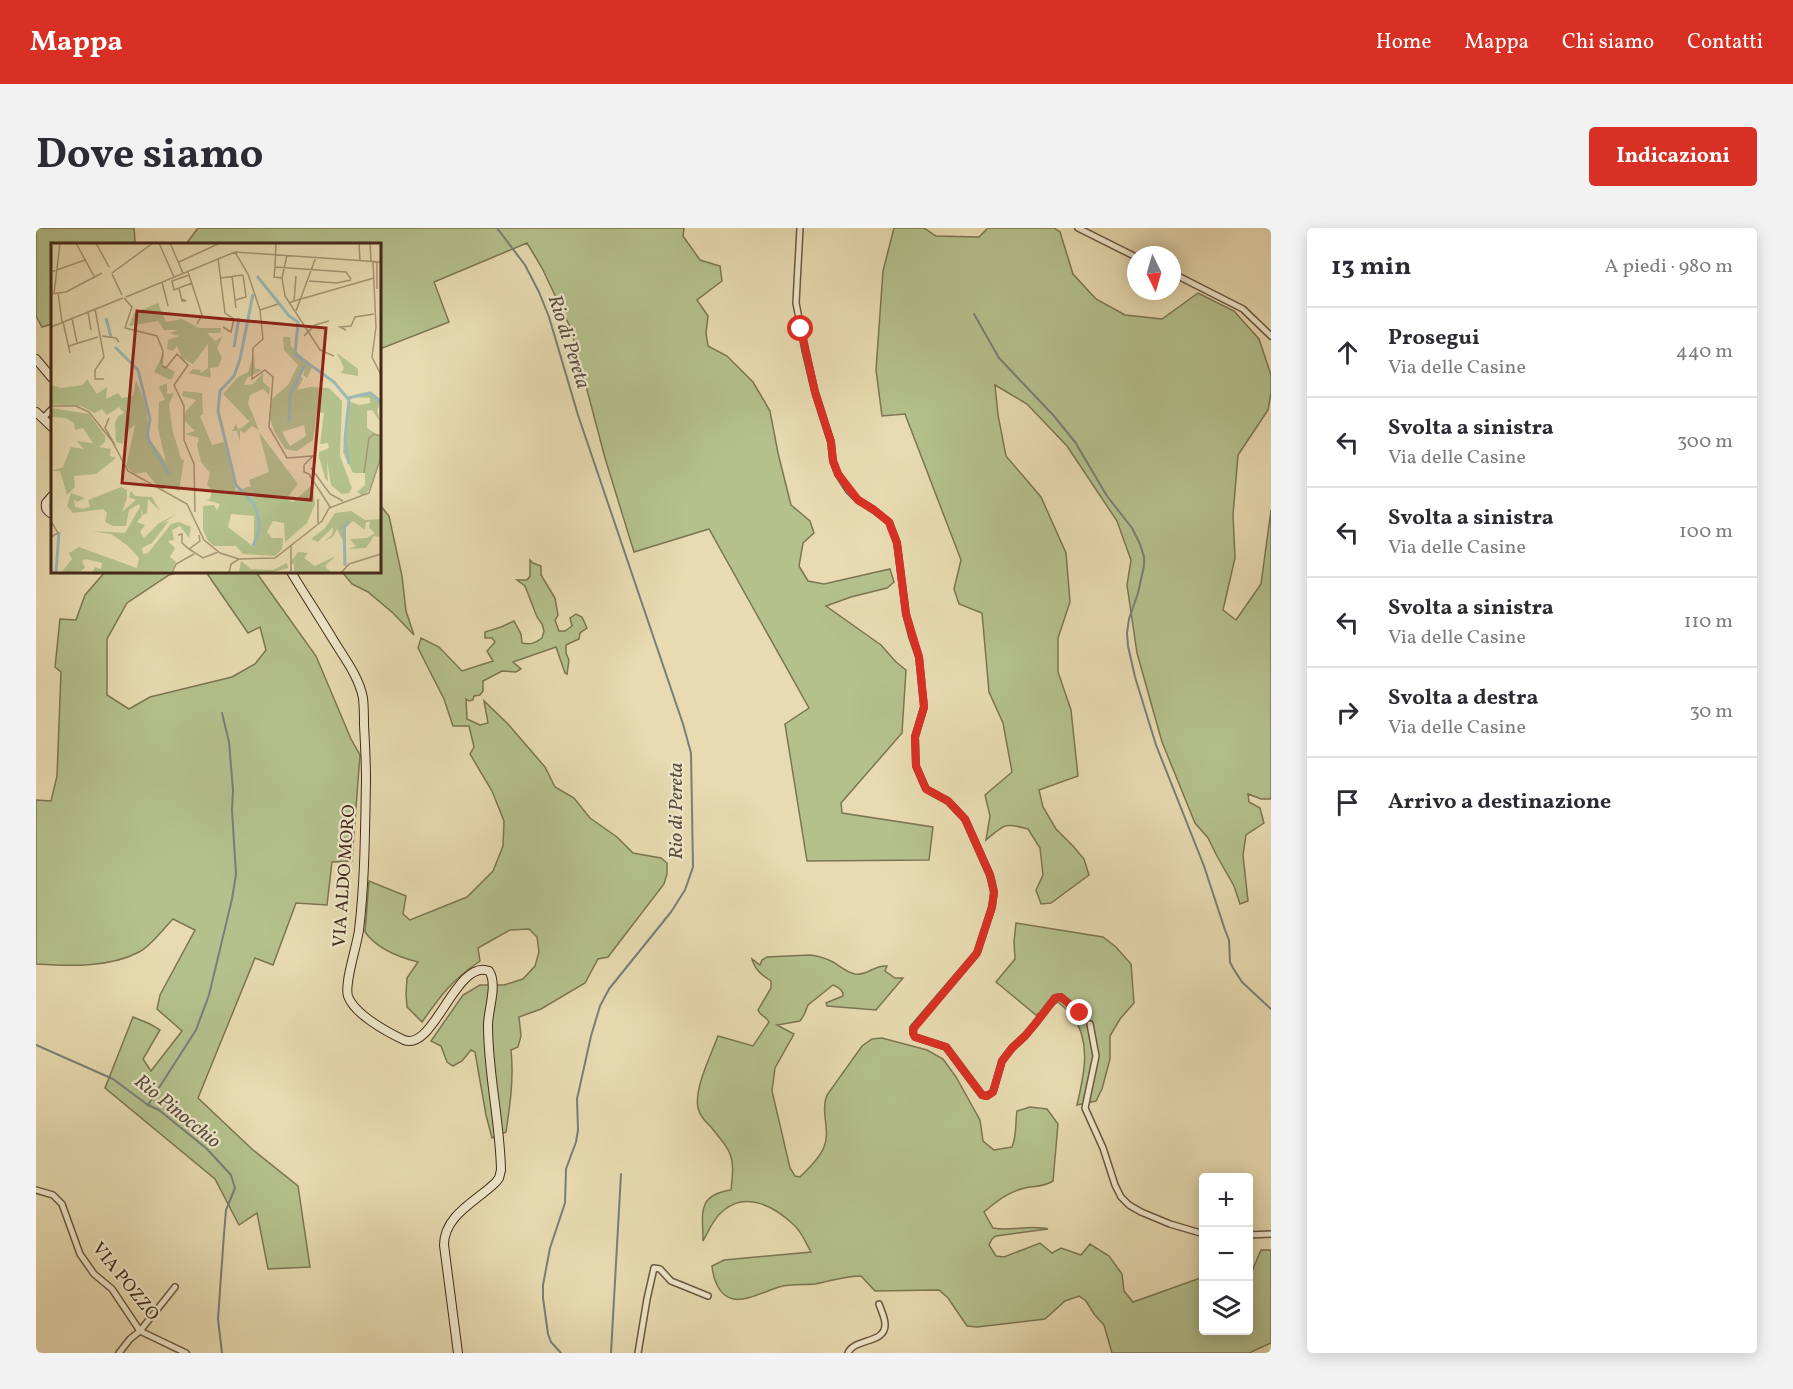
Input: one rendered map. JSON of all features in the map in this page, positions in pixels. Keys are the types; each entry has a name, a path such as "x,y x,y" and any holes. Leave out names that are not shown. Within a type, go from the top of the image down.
{"main road":[{"path":"36,359 51,377"},
{"path":"36,412 51,426"},
{"path":"51,497 45,507 51,513"},
{"name":"VIA ALDO MORO","path":"292,573 349,666 363,698 366,759 364,856 359,930 346,990 351,1004 383,1028 406,1041 412,1041 422,1035 459,985 472,973 482,969 489,970 493,981 489,1036 501,1170 500,1178 453,1218 444,1235 458,1353"}],"street":[{"path":"800,228 796,303 815,392 831,442 833,461 849,491 889,522 897,543 906,614 919,657 924,707 915,737 916,766 926,789 948,801 965,819 990,875 994,892 992,907 977,953 914,1028 913,1033 915,1037 946,1047 982,1095 987,1096 993,1092 1002,1061 1055,998 1061,997 1080,1013"},
{"path":"1078,228 1127,252"},
{"path":"1181,278 1243,309 1271,336"},
{"path":"43,418 51,410"},
{"path":"1090,1024 1096,1056 1085,1108 1121,1197 1141,1212 1199,1233"},
{"name":"VIA POZZO","path":"36,1190 53,1195 62,1204 80,1254 94,1274 112,1289 140,1331 186,1353"},
{"path":"1253,1235 1271,1234"},
{"path":"638,1353 654,1268 660,1269 671,1281 708,1296"},
{"name":"VIA POZZO","path":"119,1353 175,1287"},
{"path":"849,1353 856,1344 872,1340 884,1330 885,1323 879,1304"}],"green space":[{"path":"36,228 134,228 134,243 51,243 51,324 42,327 36,316"},
{"path":"198,228 684,228 683,236 700,260 720,266 722,281 697,300 708,316 706,333 708,346 727,356 753,382 770,411 791,505 810,521 814,533 803,543 799,566 808,581 824,584 890,569 894,582 887,588 826,606 881,645 906,670 902,733 841,803 842,813 933,827 929,860 807,861 785,724 809,708 709,529 634,552 605,458 571,329 542,268 527,243 434,282 449,322 381,349 381,243 187,243"},
{"path":"894,228 924,228 936,236 979,237 988,228 1054,228 1060,232 1073,274 1096,299 1125,315 1162,319 1198,293 1234,311 1259,339 1271,375 1271,393 1268,410 1238,455 1233,515 1235,558 1223,610 1236,620 1261,584 1271,510 1271,797 1261,799 1248,794 1249,802 1260,808 1264,823 1246,835 1243,855 1248,901 1240,904 1234,886 1208,838 1195,823 1162,742 1137,653 1127,585 1131,560 1117,521 1067,446 1027,404 995,385 1006,456 1041,497 1066,553 1070,602 1058,638 1058,672 1071,710 1078,776 1039,790 1043,807 1056,829 1084,859 1089,875 1051,903 1041,904 1036,890 1043,875 1040,848 1028,829 1005,826 986,840 990,816 985,795 1012,772 1003,723 989,692 982,613 959,604 954,589 961,560 905,414 882,416 876,370 883,271"},
{"path":"381,506 389,516 402,576 406,611 414,635 368,592 352,584 343,573 381,573"},
{"path":"530,560 541,566 541,575 555,598 558,615 555,620 559,631 565,631 572,626 570,618 576,614 582,617 587,628 580,633 579,639 566,645 569,660 567,674 556,647 513,662 521,669 516,672 502,671 483,681 483,691 480,695 474,696 473,700 466,699 467,719 480,725 488,723 484,701 508,724 545,767 555,787 574,798 590,818 617,837 633,853 661,858 667,863 667,874 664,884 608,957 598,959 585,983 541,1009 519,1017 521,1036 518,1047 511,1050 512,1081 506,1132 492,1138 475,1052 471,1050 462,1061 453,1066 447,1062 441,1046 431,1041 463,995 480,985 504,985 523,979 535,966 539,952 537,937 529,929 510,930 478,948 480,961 448,989 422,1022 407,1007 406,994 407,978 418,962 388,952 365,932 369,881 406,896 403,914 410,920 467,897 493,871 503,846 504,821 492,791 470,754 474,747 469,726 453,726 444,699 418,648 421,638 439,647 462,671 493,661 487,651 495,642 492,638 485,638 485,632 514,621 521,634 522,643 533,643 542,638 544,631 542,624 525,586 517,580 527,580 530,576"},
{"path":"104,573 176,573 169,575 127,603 107,639 107,695 129,709 150,697 232,677 255,664 266,650 260,627 248,633 207,573 257,573 316,656 360,755 352,861 332,862 327,905 296,903 273,965 255,958 198,1098 253,1150 298,1186 310,1267 268,1269 257,1213 239,1225 215,1179 105,1088 133,1017 160,1030 143,1059 151,1071 182,1031 157,1009 160,995 195,930 173,919 148,946 115,961 89,965 36,964 36,800 51,801 57,776 61,672 55,667 60,619 76,620 85,595"},
{"path":"1016,923 1103,937 1116,947 1131,964 1134,1003 1120,1019 1110,1036 1110,1059 1102,1089 1096,1101 1077,1105 1085,1059 1082,1036 1072,1015 1058,1002 1036,1015 996,982 1015,959"},
{"path":"810,955 828,959 855,974 887,966 885,971 895,978 903,978 876,1010 827,1006 826,1003 843,996 842,990 833,985 808,1005 800,1021 777,1025 794,1034 775,1068 772,1091 790,1168 795,1176 800,1177 822,1151 826,1141 825,1101 827,1095 862,1046 872,1039 882,1038 927,1050 943,1059 956,1077 980,1120 983,1141 994,1150 1012,1147 1017,1111 1030,1107 1047,1109 1058,1124 1053,1181 1014,1192 984,1212 993,1228 1048,1229 996,1236 989,1245 996,1256 1004,1257 1040,1243 1052,1253 1061,1248 1081,1255 1090,1244 1109,1256 1122,1274 1124,1291 1133,1302 1199,1278 1199,1335 1253,1335 1253,1269 1261,1250 1271,1250 1271,1343 1249,1353 1112,1353 1104,1325 1086,1301 1079,1296 1065,1301 1045,1319 977,1327 967,1326 948,1298 939,1290 875,1291 861,1276 815,1284 783,1286 745,1299 733,1299 720,1291 712,1266 724,1260 811,1252 799,1230 786,1218 770,1207 751,1202 733,1204 720,1213 703,1241 704,1207 712,1196 731,1190 733,1170 728,1150 699,1111 698,1091 718,1036 753,1046 769,1022 758,1010 771,988 771,981 759,972 752,959 760,965 767,957"}],"waterway":[{"name":"Rio di Pereta","path":"497,228 525,265 549,317 578,415 691,753 693,867 685,890 671,912 609,989 600,1006 577,1099 578,1130 566,1169 565,1203 550,1248 543,1285 548,1334 551,1342 561,1353"},
{"path":"974,314 999,358 1054,416 1075,442 1107,496 1132,528 1140,544 1144,566 1127,633 1135,677 1156,745 1204,866 1229,940 1230,962 1242,982 1271,1009"},
{"path":"148,1105 196,1030 209,995 232,899 236,874 233,790 229,742 222,713"},
{"name":"Rio Pinocchio","path":"36,1045 113,1079 148,1105 159,1110 207,1149 231,1175 235,1188 226,1210 218,1319 222,1353"},
{"path":"611,1353 621,1174"}],"route":[{"path":"801,329 815,392 831,442 833,461 838,474 858,500 889,522 897,543 906,614 919,657 924,707 915,737 916,766 926,789 948,801 965,819 990,875 994,892 992,907 977,953 914,1028 913,1033 915,1037 946,1047 982,1095 987,1096 993,1092 1002,1061 1055,998 1061,997 1080,1013"}]}
